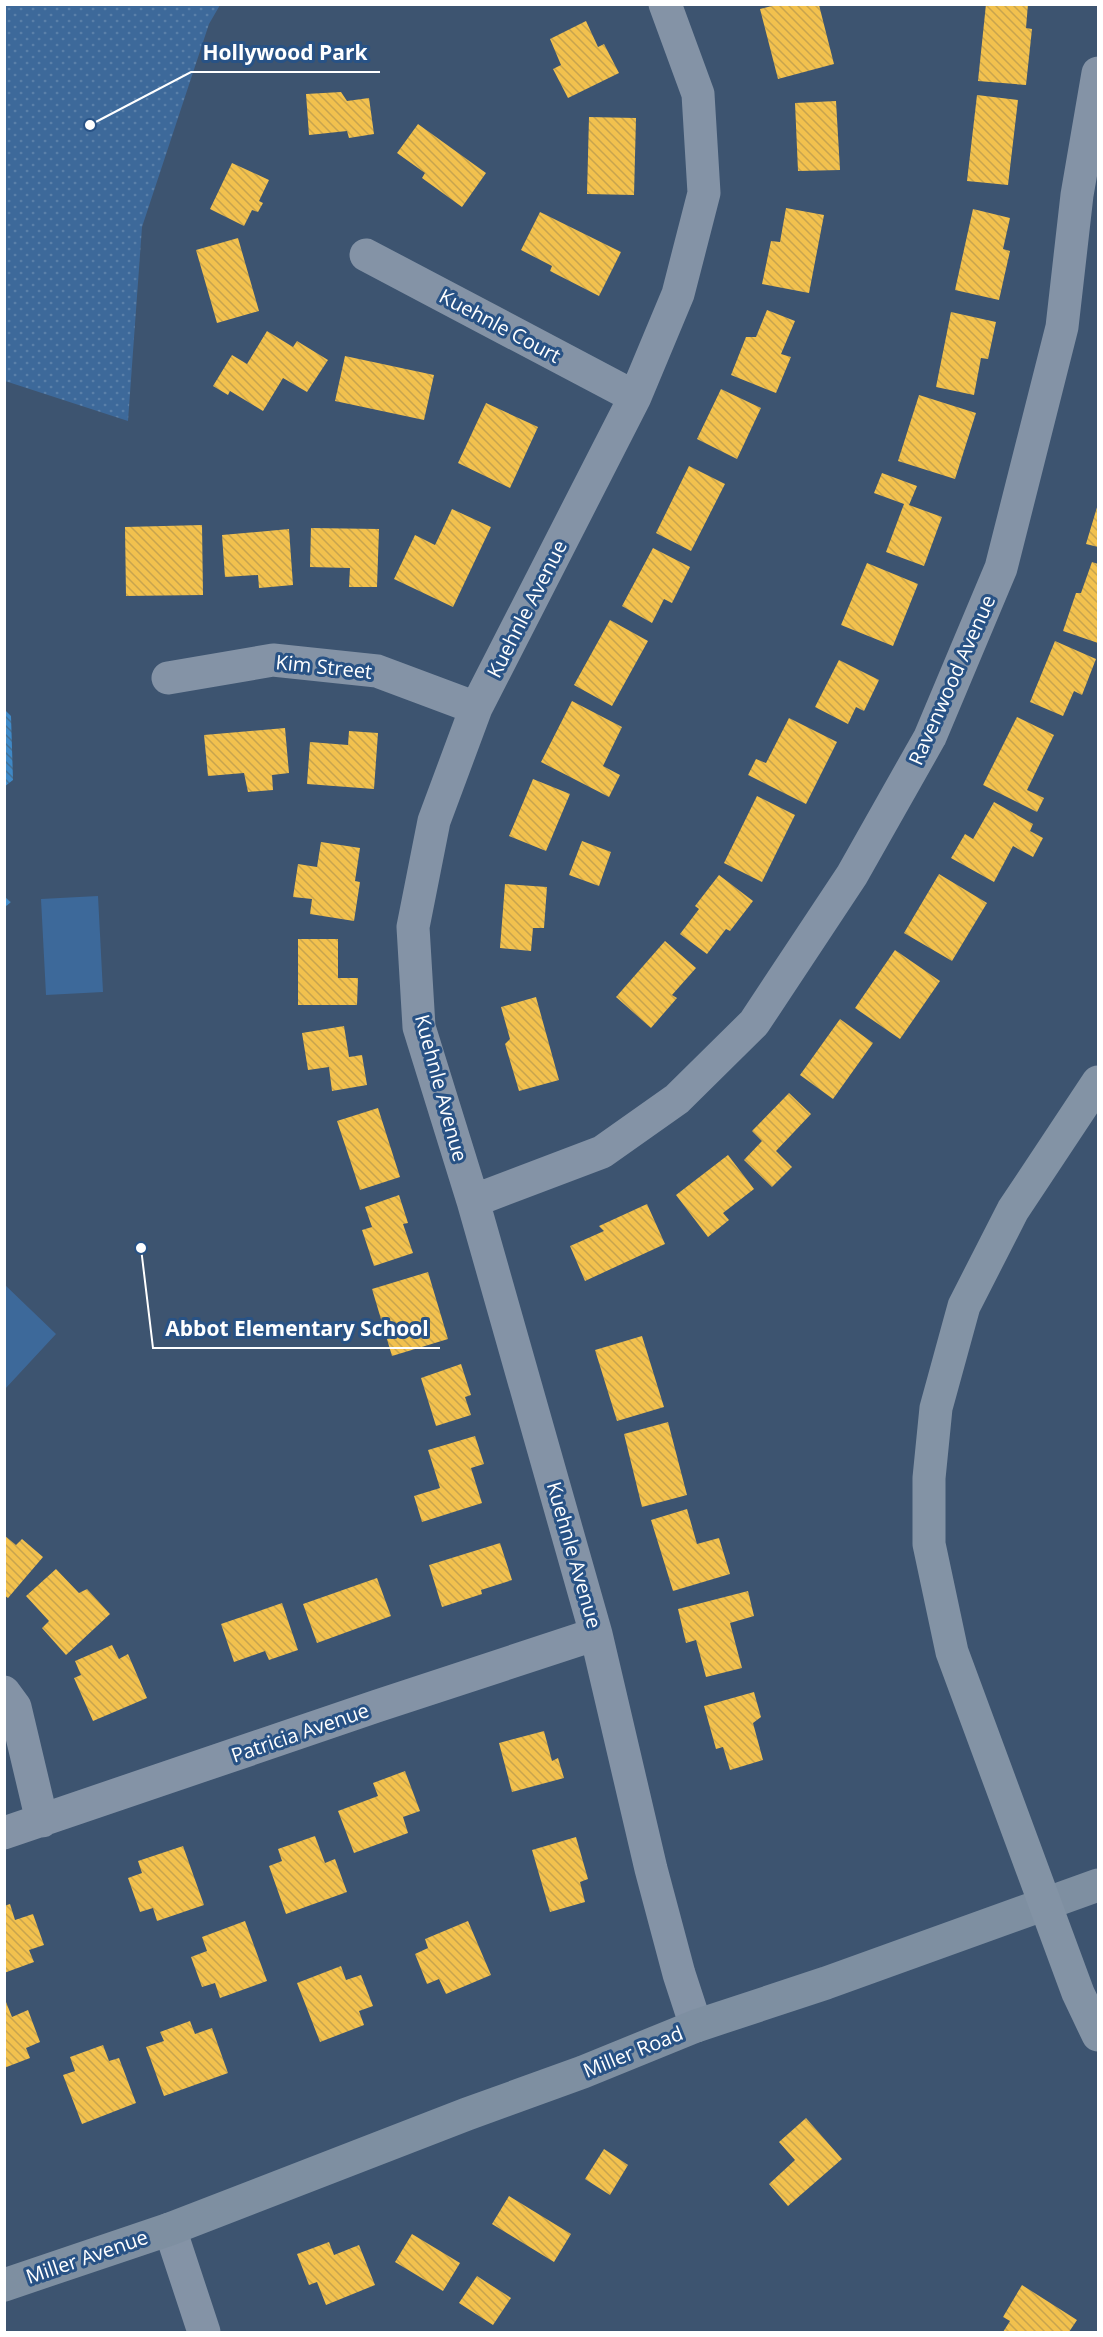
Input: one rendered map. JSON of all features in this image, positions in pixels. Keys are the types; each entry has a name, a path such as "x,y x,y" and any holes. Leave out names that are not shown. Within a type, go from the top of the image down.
{"highway":[{"path":"1098,1082 1013,1210 964,1305 936,1408 929,1478 929,1544 952,1652 1078,1993 1098,2035"}],"main road":[{"name":"Miller Road","path":"171,2229 467,2114 583,2072 696,2026 826,1983 1098,1885"},
{"name":"Miller Avenue","path":"4,2285 171,2229"}],"street":[{"name":"Kuehnle Avenue","path":"665,4 698,94 704,193 678,294 635,398 476,708 434,821 413,927 419,1027 473,1201 596,1634 651,1869 679,1974 696,2026"},
{"name":"Ravenwood Avenue","path":"473,1201 602,1152 677,1099 754,1023 852,875 919,757 930,737 1001,568 1062,327 1077,195 1098,73"},
{"name":"Kuehnle Court","path":"366,255 635,398"},
{"name":"Kim Street","path":"168,678 273,660 377,671 476,708"},
{"name":"Patricia Avenue","path":"4,1833 596,1634"},
{"path":"4,1692 15,1707 42,1821"},
{"path":"171,2229 204,2332"}],"shaded area":[{"path":"5,4 220,5 209,24 142,227 128,421 5,381"},
{"path":"98,896 103,992 46,995 41,899"},
{"path":"5,1285 56,1334 4,1389"}],"building: Homes":[{"path":"986,4 1028,4 1026,28 1032,29 1026,85 978,81"},
{"path":"776,5 819,5 834,64 778,79 760,9"},
{"path":"586,21 598,47 604,44 619,73 568,98 553,69 561,65 550,39"},
{"path":"341,92 347,101 369,98 374,134 349,138 347,131 309,135 306,94"},
{"path":"977,95 1018,100 1008,185 967,181"},
{"path":"836,101 840,170 798,171 795,103"},
{"path":"589,117 636,118 634,195 587,194"},
{"path":"418,124 486,173 462,207 422,178 425,173 397,153"},
{"path":"232,163 269,180 259,201 263,203 258,212 252,210 244,226 210,209"},
{"path":"786,208 824,215 809,293 762,284 771,241 780,242"},
{"path":"973,209 1010,218 1003,249 1010,251 999,300 955,290"},
{"path":"540,212 621,252 599,296 550,271 552,266 521,250"},
{"path":"238,238 259,311 217,323 196,250"},
{"path":"767,310 795,321 781,354 791,357 776,393 731,375 746,337 756,337"},
{"path":"951,312 996,322 988,359 981,358 974,395 936,387"},
{"path":"267,331 293,347 297,341 328,360 307,392 283,378 263,411 230,391 228,395 213,386 232,355 247,364"},
{"path":"345,356 434,375 424,420 335,401"},
{"path":"721,389 761,408 737,459 697,439"},
{"path":"919,395 976,413 955,479 898,461"},
{"path":"486,403 538,427 510,488 458,463"},
{"path":"689,466 725,484 691,551 656,533"},
{"path":"882,473 917,486 909,505 942,517 924,566 886,552 904,504 874,493"},
{"path":"1098,504 1098,547 1086,544"},
{"path":"452,509 491,527 453,607 394,579 415,535 435,545"},
{"path":"202,525 203,595 126,596 125,527"},
{"path":"311,528 379,529 377,587 349,587 350,568 310,567"},
{"path":"289,529 293,585 259,588 258,575 225,577 222,535"},
{"path":"653,548 690,567 672,603 664,599 652,623 622,606"},
{"path":"1092,562 1098,564 1098,643 1063,631 1076,593 1081,593"},
{"path":"867,563 918,584 893,646 841,625"},
{"path":"610,620 648,641 612,706 574,685"},
{"path":"1055,641 1096,659 1082,695 1074,691 1063,716 1030,702"},
{"path":"839,660 879,680 864,711 856,707 848,724 815,707"},
{"path":"572,701 622,727 603,766 620,775 609,797 541,762"},
{"path":"1017,717 1054,735 1027,790 1044,798 1037,812 983,785"},
{"path":"789,718 837,742 806,804 748,775 756,759 766,763"},
{"path":"285,728 289,773 272,775 273,790 248,792 244,773 208,776 204,735"},
{"path":"349,731 378,733 374,789 307,784 310,742 348,745"},
{"path":"533,779 570,794 546,851 509,836"},
{"path":"757,796 795,815 762,882 724,863"},
{"path":"994,802 1033,824 1030,831 1043,838 1033,857 1013,846 994,882 951,858 965,834 973,839"},
{"path":"582,841 611,852 599,886 569,875"},
{"path":"321,842 360,848 355,881 360,882 354,921 310,914 312,899 293,897 298,864 317,867"},
{"path":"939,874 987,903 952,961 904,933"},
{"path":"719,875 753,901 730,931 726,929 707,954 680,934 699,909 695,906"},
{"path":"505,884 547,887 544,928 533,928 531,951 500,948"},
{"path":"298,939 338,939 338,978 358,978 357,1005 298,1005"},
{"path":"665,941 696,968 672,995 677,998 651,1028 616,997"},
{"path":"895,950 940,981 900,1039 855,1008"},
{"path":"536,997 559,1080 519,1091 505,1044 510,1039 501,1007"},
{"path":"840,1019 873,1043 833,1099 800,1075"},
{"path":"344,1026 349,1057 362,1055 367,1085 332,1091 329,1067 308,1070 302,1033"},
{"path":"789,1093 811,1114 776,1151 792,1167 772,1187 744,1160 762,1141 752,1131"},
{"path":"378,1108 400,1177 360,1190 337,1121"},
{"path":"728,1155 754,1189 723,1213 729,1220 708,1237 676,1195"},
{"path":"399,1195 408,1223 403,1224 413,1253 374,1266 362,1230 372,1227 365,1207"},
{"path":"647,1204 665,1244 585,1281 570,1246 604,1231 599,1226"},
{"path":"428,1272 448,1339 392,1356 372,1289"},
{"path":"642,1336 664,1407 617,1421 595,1350"},
{"path":"461,1364 471,1395 465,1397 471,1415 436,1426 421,1378"},
{"path":"668,1422 687,1495 642,1507 624,1434"},
{"path":"475,1436 484,1464 471,1468 482,1503 422,1522 414,1496 440,1488 428,1450"},
{"path":"687,1509 697,1544 719,1538 730,1574 673,1591 651,1520"},
{"path":"4,1535 16,1545 22,1539 43,1557 8,1598 4,1595"},
{"path":"500,1543 512,1580 481,1590 482,1594 442,1607 429,1565"},
{"path":"56,1569 79,1593 87,1589 110,1614 66,1655 42,1628 49,1621 26,1596"},
{"path":"377,1578 391,1616 317,1643 303,1604"},
{"path":"748,1591 754,1616 730,1623 742,1668 706,1677 696,1640 686,1643 678,1609"},
{"path":"282,1603 298,1650 269,1660 265,1651 234,1662 221,1624"},
{"path":"112,1645 119,1659 128,1654 147,1698 93,1721 74,1678 81,1675 75,1661"},
{"path":"754,1692 761,1717 753,1723 763,1760 730,1770 723,1747 716,1749 704,1706"},
{"path":"544,1731 552,1761 558,1758 564,1778 512,1792 499,1743"},
{"path":"405,1771 420,1811 403,1817 408,1833 354,1853 338,1811 378,1796 373,1783"},
{"path":"315,1836 325,1863 335,1859 347,1892 286,1914 269,1866 282,1861 278,1849"},
{"path":"576,1837 588,1879 580,1882 585,1902 550,1912 532,1850"},
{"path":"183,1846 204,1905 157,1921 153,1908 140,1912 128,1878 142,1873 138,1861"},
{"path":"10,1904 15,1920 33,1914 44,1945 29,1950 34,1962 4,1973 4,1906"},
{"path":"245,1921 267,1981 220,1998 215,1983 202,1987 191,1957 207,1951 202,1937"},
{"path":"468,1921 491,1975 446,1994 439,1979 427,1984 415,1954 428,1948 425,1939"},
{"path":"341,1966 346,1980 361,1975 373,2006 359,2011 364,2025 320,2042 297,1983"},
{"path":"4,1997 12,2017 28,2010 40,2042 26,2048 30,2058 4,2068"},
{"path":"190,2021 195,2034 212,2028 228,2073 164,2096 146,2047 164,2041 160,2032"},
{"path":"103,2045 109,2061 119,2058 136,2103 82,2124 63,2075 75,2071 70,2057"},
{"path":"806,2118 842,2159 788,2206 769,2184 795,2160 779,2142"},
{"path":"604,2149 628,2165 610,2195 585,2179"},
{"path":"509,2196 571,2234 554,2262 492,2224"},
{"path":"412,2234 460,2263 443,2291 395,2262"},
{"path":"329,2242 334,2255 359,2245 375,2285 326,2305 317,2282 309,2285 297,2254"},
{"path":"477,2276 511,2298 493,2325 459,2303"},
{"path":"1022,2285 1077,2320 1069,2332 1003,2332 1010,2321 1003,2317"}],"building: Schools":[{"path":"4,709 11,716 13,780 4,787"},
{"path":"4,896 11,902 4,908"}],"place":[{"name":"Hollywood Park","path":"90,125"},
{"name":"Abbot Elementary School","path":"141,1248"}]}
